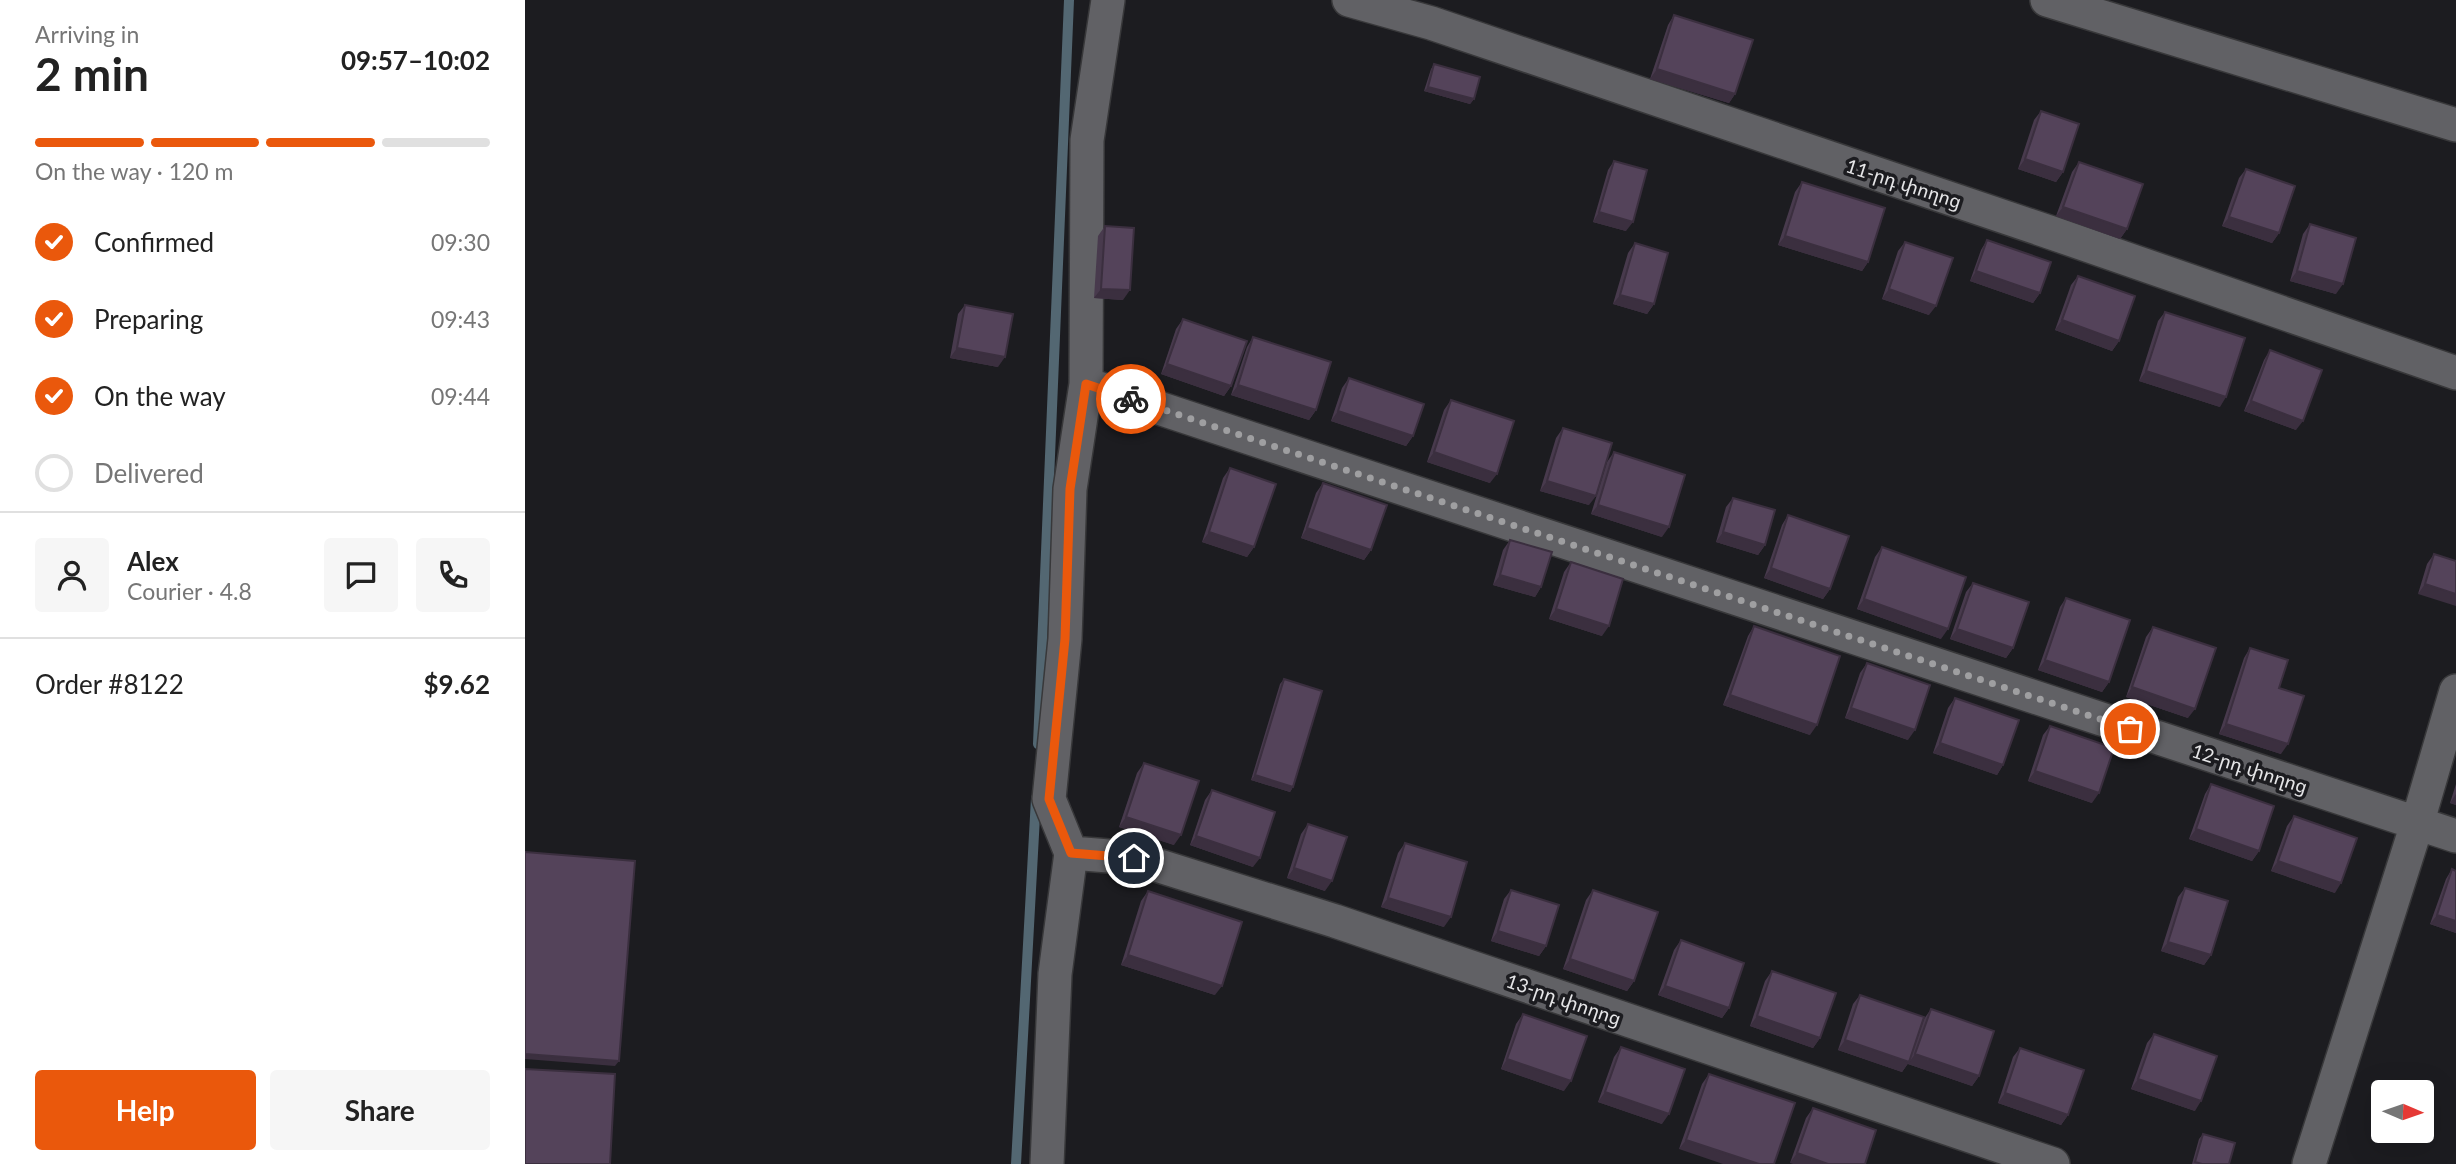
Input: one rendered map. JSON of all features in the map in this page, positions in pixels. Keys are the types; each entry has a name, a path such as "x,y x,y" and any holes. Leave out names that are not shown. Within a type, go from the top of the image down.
{"street":[{"path":"1047,1164 1055,974 1071,853 1049,799 1065,639 1070,489 1086,384 1087,141 1108,0"},
{"name":"11-րդ փողոց","path":"1349,0 1430,23 2036,227 2456,373"},
{"path":"2047,0 2456,125"},
{"name":"12-րդ փողոց","path":"1086,384 2456,836"},
{"path":"2309,1164 2417,824 2456,691"},
{"name":"13-րդ փողոց","path":"1071,853 1134,858 1323,917 2053,1164"}],"building":[{"path":"1674,15 1753,40 1735,94 1657,69"},
{"path":"1434,64 1480,77 1474,99 1428,87"},
{"path":"2041,111 2079,124 2063,172 2025,159"},
{"path":"1614,161 1647,170 1633,222 1599,212"},
{"path":"2079,162 2143,184 2127,229 2063,207"},
{"path":"2246,169 2295,186 2279,233 2229,217"},
{"path":"1802,182 1885,208 1868,262 1785,236"},
{"path":"2310,224 2356,238 2343,284 2297,271"},
{"path":"1105,226 1134,228 1130,290 1101,289"},
{"path":"1987,240 2051,262 2040,293 1976,271"},
{"path":"1905,242 1953,258 1936,306 1889,289"},
{"path":"1635,243 1668,253 1654,304 1620,295"},
{"path":"2078,276 2135,296 2119,341 2062,320"},
{"path":"965,305 1013,314 1005,357 957,348"},
{"path":"2165,312 2245,338 2226,397 2146,371"},
{"path":"1183,319 1247,341 1231,386 1167,364"},
{"path":"1253,337 1331,362 1316,410 1238,385"},
{"path":"2270,350 2322,370 2303,421 2251,401"},
{"path":"1349,378 1424,404 1413,436 1338,411"},
{"path":"1451,400 1514,421 1497,474 1434,452"},
{"path":"1563,428 1612,443 1596,496 1547,481"},
{"path":"1614,452 1685,475 1669,527 1598,505"},
{"path":"1230,468 1276,484 1254,547 1209,532"},
{"path":"1323,483 1387,505 1371,550 1307,528"},
{"path":"1733,498 1775,510 1765,545 1723,532"},
{"path":"1788,515 1849,536 1830,589 1771,568"},
{"path":"1510,540 1552,552 1541,587 1500,575"},
{"path":"1882,547 1966,577 1948,629 1864,599"},
{"path":"2434,554 2456,561 2456,594 2425,584"},
{"path":"1571,562 1623,579 1609,626 1556,609"},
{"path":"1973,583 2029,602 2013,648 1957,629"},
{"path":"2066,598 2130,620 2109,682 2045,660"},
{"path":"1754,626 1840,656 1817,725 1730,695"},
{"path":"2153,627 2216,648 2195,709 2132,687"},
{"path":"2250,648 2288,660 2279,688 2304,696 2288,744 2226,724"},
{"path":"1867,663 1930,685 1915,730 1851,708"},
{"path":"1284,679 1322,691 1293,787 1255,775"},
{"path":"1955,698 2019,720 2003,765 1940,743"},
{"path":"2050,726 2114,748 2099,793 2035,771"},
{"path":"1144,763 1199,781 1181,835 1126,817"},
{"path":"2211,784 2274,806 2259,851 2196,829"},
{"path":"1212,790 1275,812 1260,858 1196,836"},
{"path":"2294,816 2357,838 2341,883 2278,861"},
{"path":"1308,824 1347,837 1332,881 1294,868"},
{"path":"1405,843 1467,862 1451,917 1388,898"},
{"path":"525,852 635,861 619,1061 525,1054"},
{"path":"2452,869 2456,871 2456,921 2437,915"},
{"path":"2185,888 2228,901 2211,955 2168,942"},
{"path":"1511,890 1559,905 1546,946 1498,931"},
{"path":"1593,890 1658,912 1634,981 1570,959"},
{"path":"1148,891 1242,922 1222,986 1128,955"},
{"path":"1681,940 1744,963 1729,1008 1665,986"},
{"path":"1772,971 1836,993 1820,1038 1757,1016"},
{"path":"1860,995 1924,1017 1909,1062 1845,1040"},
{"path":"1931,1009 1994,1031 1979,1076 1915,1054"},
{"path":"1523,1014 1587,1036 1571,1081 1507,1059"},
{"path":"2154,1034 2217,1056 2201,1101 2138,1079"},
{"path":"1621,1047 1685,1069 1669,1114 1605,1092"},
{"path":"2020,1048 2084,1070 2068,1115 2005,1093"},
{"path":"525,1069 615,1074 610,1164 525,1164"},
{"path":"1709,1074 1795,1103 1774,1164 1759,1164 1686,1140"},
{"path":"1813,1108 1876,1130 1865,1164 1828,1164 1797,1153"},
{"path":"2203,1134 2235,1143 2229,1164 2195,1162"}],"waterway":[{"path":"1038,744 1069,0"},
{"path":"1016,1164 1036,798"}],"way so far":[{"path":"1131,399 2130,729"}],"route":[{"path":"1131,399 1086,384 1070,489 1065,639 1049,799 1071,853 1134,858"}]}
